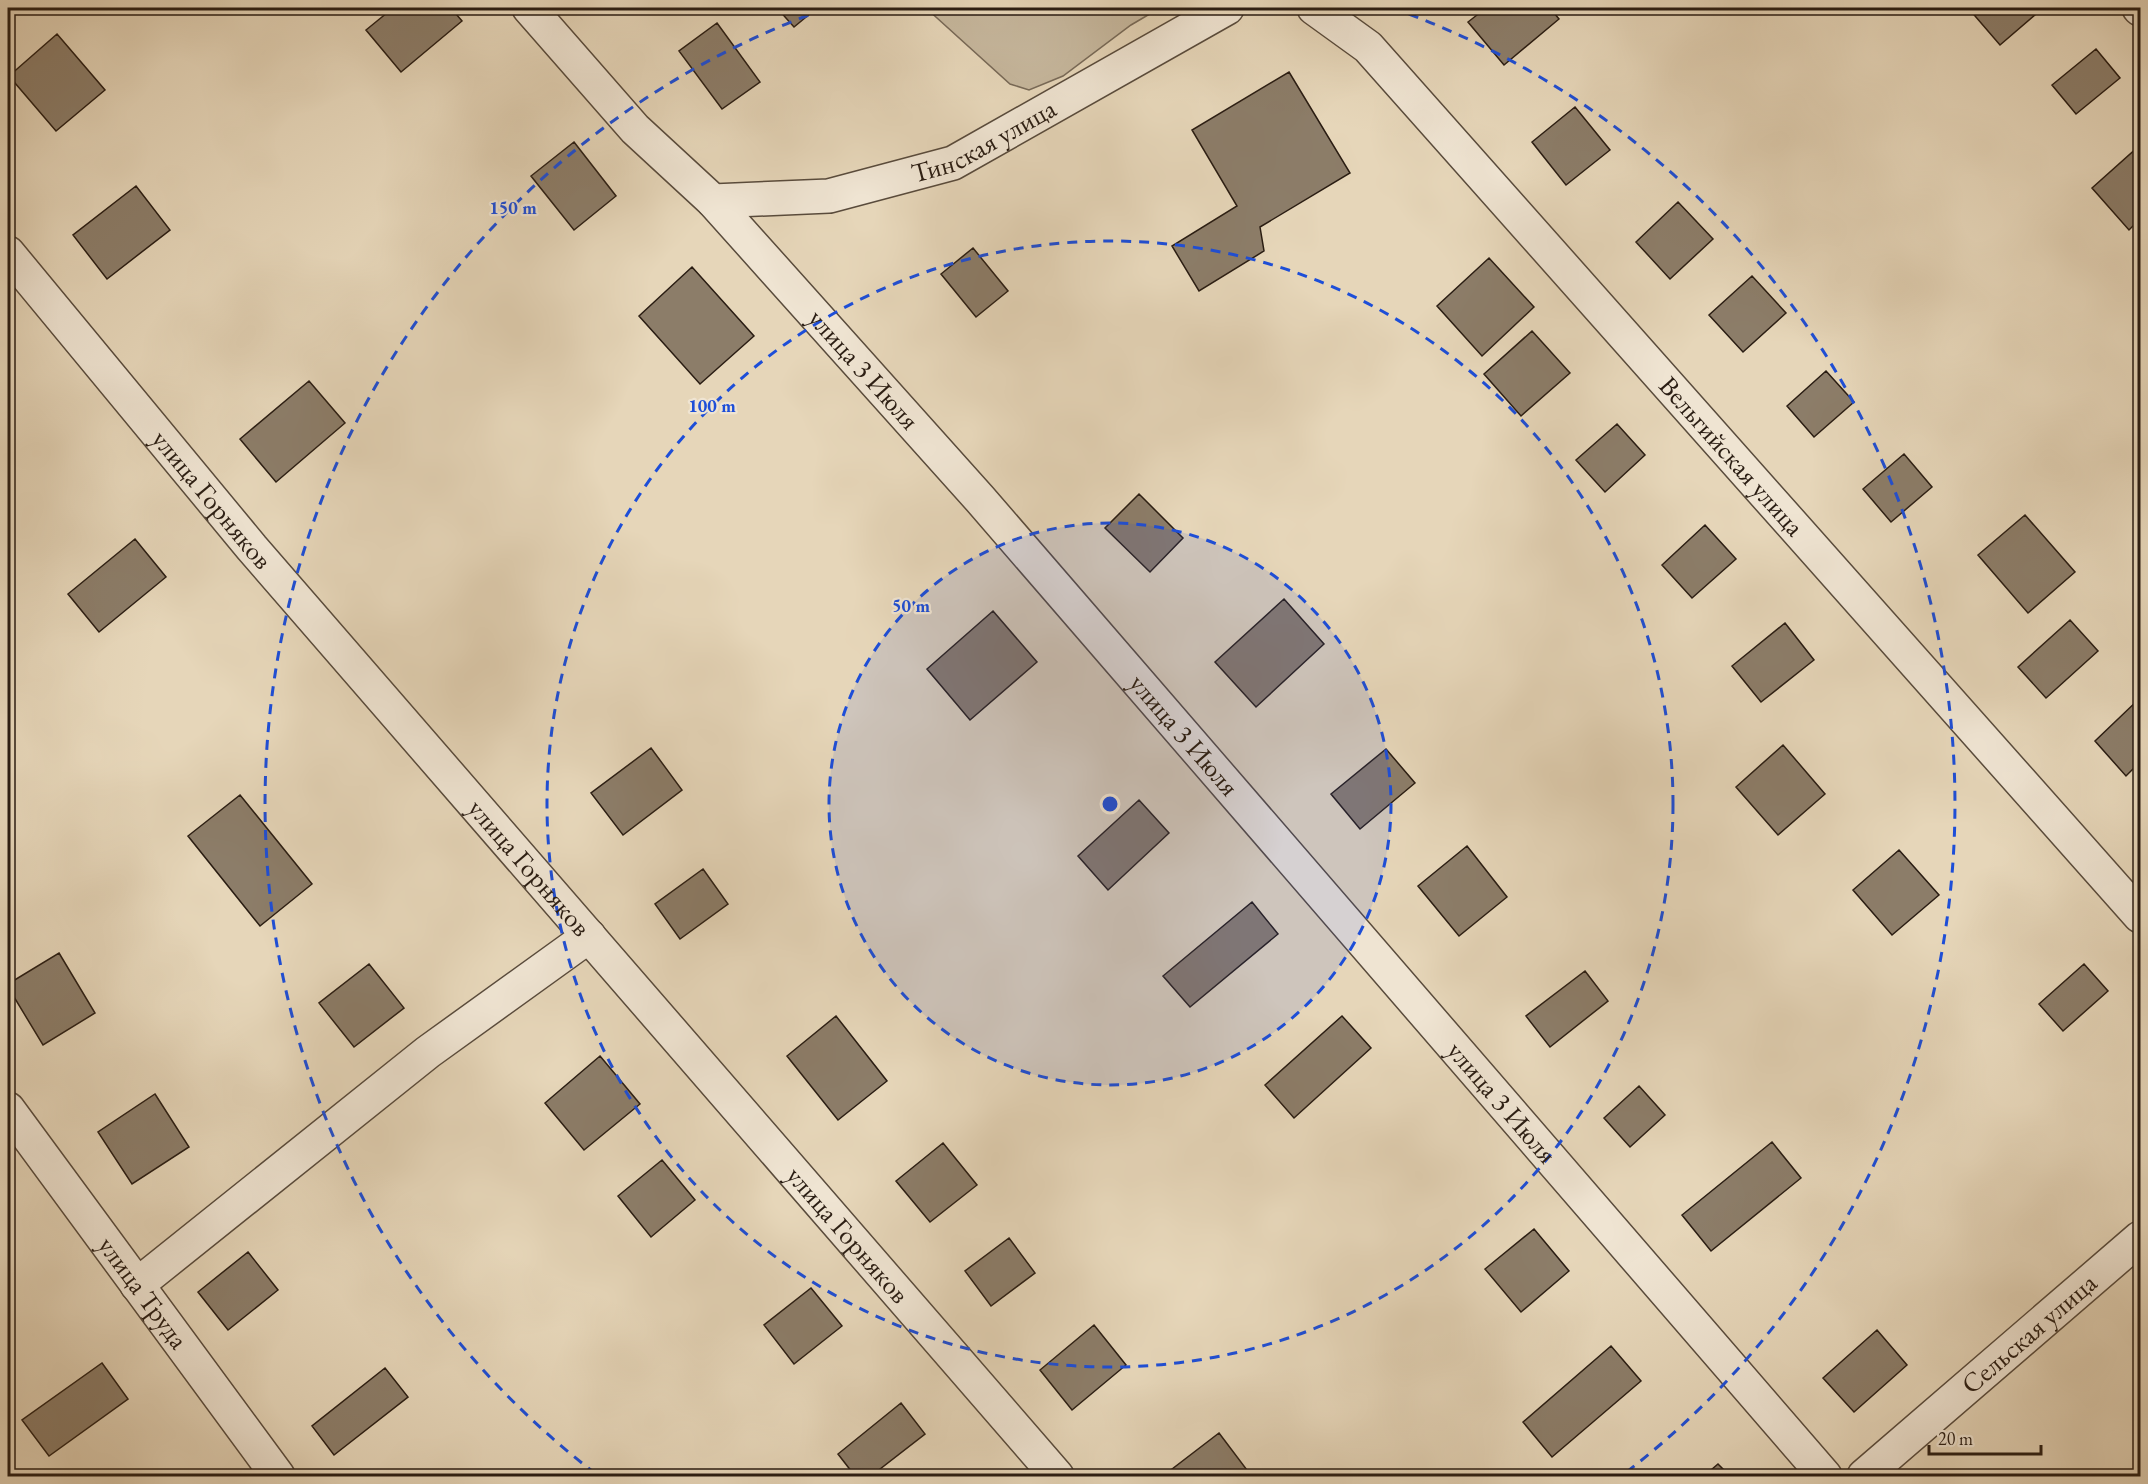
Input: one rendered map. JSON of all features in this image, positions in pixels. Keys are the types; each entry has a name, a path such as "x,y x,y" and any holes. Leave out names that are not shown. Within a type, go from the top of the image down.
{"street":[{"name":"улица 3 Июля","path":"529,8 634,129 714,201 980,499 1825,1476"},
{"name":"Тинская улица","path":"714,201 829,196 953,163 1227,8"},
{"name":"Вельгийская улица","path":"1314,8 1368,47 2140,916"},
{"name":"улица Горняков","path":"8,253 252,548 1057,1476"},
{"path":"137,1285 428,1052 589,936"},
{"name":"улица Труда","path":"8,1109 278,1476"},
{"name":"Сельская улица","path":"1864,1476 2140,1238"}],"shaded area":[{"path":"926,8 1160,8 1131,25 1063,76 1029,90 1010,84"}],"building":[{"path":"393,8 451,8 462,21 401,72 366,30"},
{"path":"777,8 817,8 794,27"},
{"path":"1486,8 1550,8 1559,19 1504,65 1468,22"},
{"path":"2043,8 2000,45 1969,9"},
{"path":"717,23 760,82 722,109 679,51"},
{"path":"57,34 105,90 56,131 9,76"},
{"path":"2096,49 2120,78 2076,114 2052,85"},
{"path":"1289,72 1350,173 1260,227 1264,251 1199,291 1172,246 1237,206 1192,130"},
{"path":"1575,107 1610,150 1566,185 1532,142"},
{"path":"574,142 616,196 574,230 531,176"},
{"path":"2138,147 2140,150 2140,219 2129,230 2092,188"},
{"path":"136,186 170,230 107,279 73,235"},
{"path":"1678,202 1713,239 1670,279 1636,242"},
{"path":"973,248 1008,291 976,317 941,274"},
{"path":"1489,258 1534,307 1482,356 1437,306"},
{"path":"692,267 754,336 700,384 639,316"},
{"path":"1752,276 1786,313 1743,352 1709,315"},
{"path":"1532,331 1570,373 1521,416 1484,374"},
{"path":"1826,371 1854,402 1814,437 1787,406"},
{"path":"309,381 345,423 276,482 240,439"},
{"path":"1617,424 1645,455 1605,492 1576,460"},
{"path":"1904,454 1932,487 1891,522 1863,489"},
{"path":"1139,494 1183,538 1150,572 1105,528"},
{"path":"2025,515 2075,572 2028,613 1978,555"},
{"path":"1705,525 1736,559 1692,598 1662,565"},
{"path":"135,539 166,577 99,632 68,594"},
{"path":"1284,599 1324,644 1256,707 1215,662"},
{"path":"993,611 1037,662 970,720 927,669"},
{"path":"2070,620 2098,651 2046,698 2018,667"},
{"path":"1785,623 1814,660 1761,702 1732,666"},
{"path":"2140,698 2140,762 2126,776 2095,741"},
{"path":"1783,745 1825,794 1778,835 1736,787"},
{"path":"651,748 682,790 623,835 591,793"},
{"path":"1386,749 1415,783 1360,829 1331,794"},
{"path":"240,795 312,884 260,926 188,836"},
{"path":"1139,800 1169,833 1108,890 1078,856"},
{"path":"1467,846 1507,897 1459,936 1418,886"},
{"path":"1899,850 1939,895 1892,935 1853,890"},
{"path":"703,869 728,904 680,939 655,904"},
{"path":"1252,902 1278,934 1190,1007 1163,976"},
{"path":"59,953 95,1013 43,1045 8,984"},
{"path":"369,964 404,1008 354,1047 319,1003"},
{"path":"2084,964 2108,991 2063,1031 2039,1004"},
{"path":"1585,971 1608,1001 1550,1047 1526,1016"},
{"path":"836,1016 887,1081 838,1120 787,1056"},
{"path":"1342,1016 1371,1048 1294,1118 1265,1085"},
{"path":"600,1056 640,1104 584,1150 545,1103"},
{"path":"1639,1086 1665,1115 1630,1147 1604,1118"},
{"path":"155,1094 189,1147 132,1184 98,1132"},
{"path":"1772,1142 1801,1178 1711,1251 1682,1215"},
{"path":"943,1143 977,1185 930,1222 896,1181"},
{"path":"662,1160 695,1200 651,1237 618,1196"},
{"path":"1534,1229 1569,1271 1521,1312 1485,1269"},
{"path":"1009,1238 1035,1273 991,1306 965,1271"},
{"path":"248,1252 278,1290 228,1330 198,1292"},
{"path":"811,1288 842,1326 794,1364 764,1325"},
{"path":"1094,1325 1126,1365 1072,1410 1040,1370"},
{"path":"1877,1330 1907,1365 1854,1412 1823,1378"},
{"path":"1611,1346 1641,1381 1552,1457 1523,1422"},
{"path":"102,1363 128,1399 49,1456 22,1420"},
{"path":"385,1368 408,1397 334,1455 312,1426"},
{"path":"901,1403 925,1434 871,1476 855,1476 838,1454"},
{"path":"1219,1433 1247,1470 1239,1476 1163,1476"},
{"path":"1718,1464 1730,1476 1704,1476"}]}
